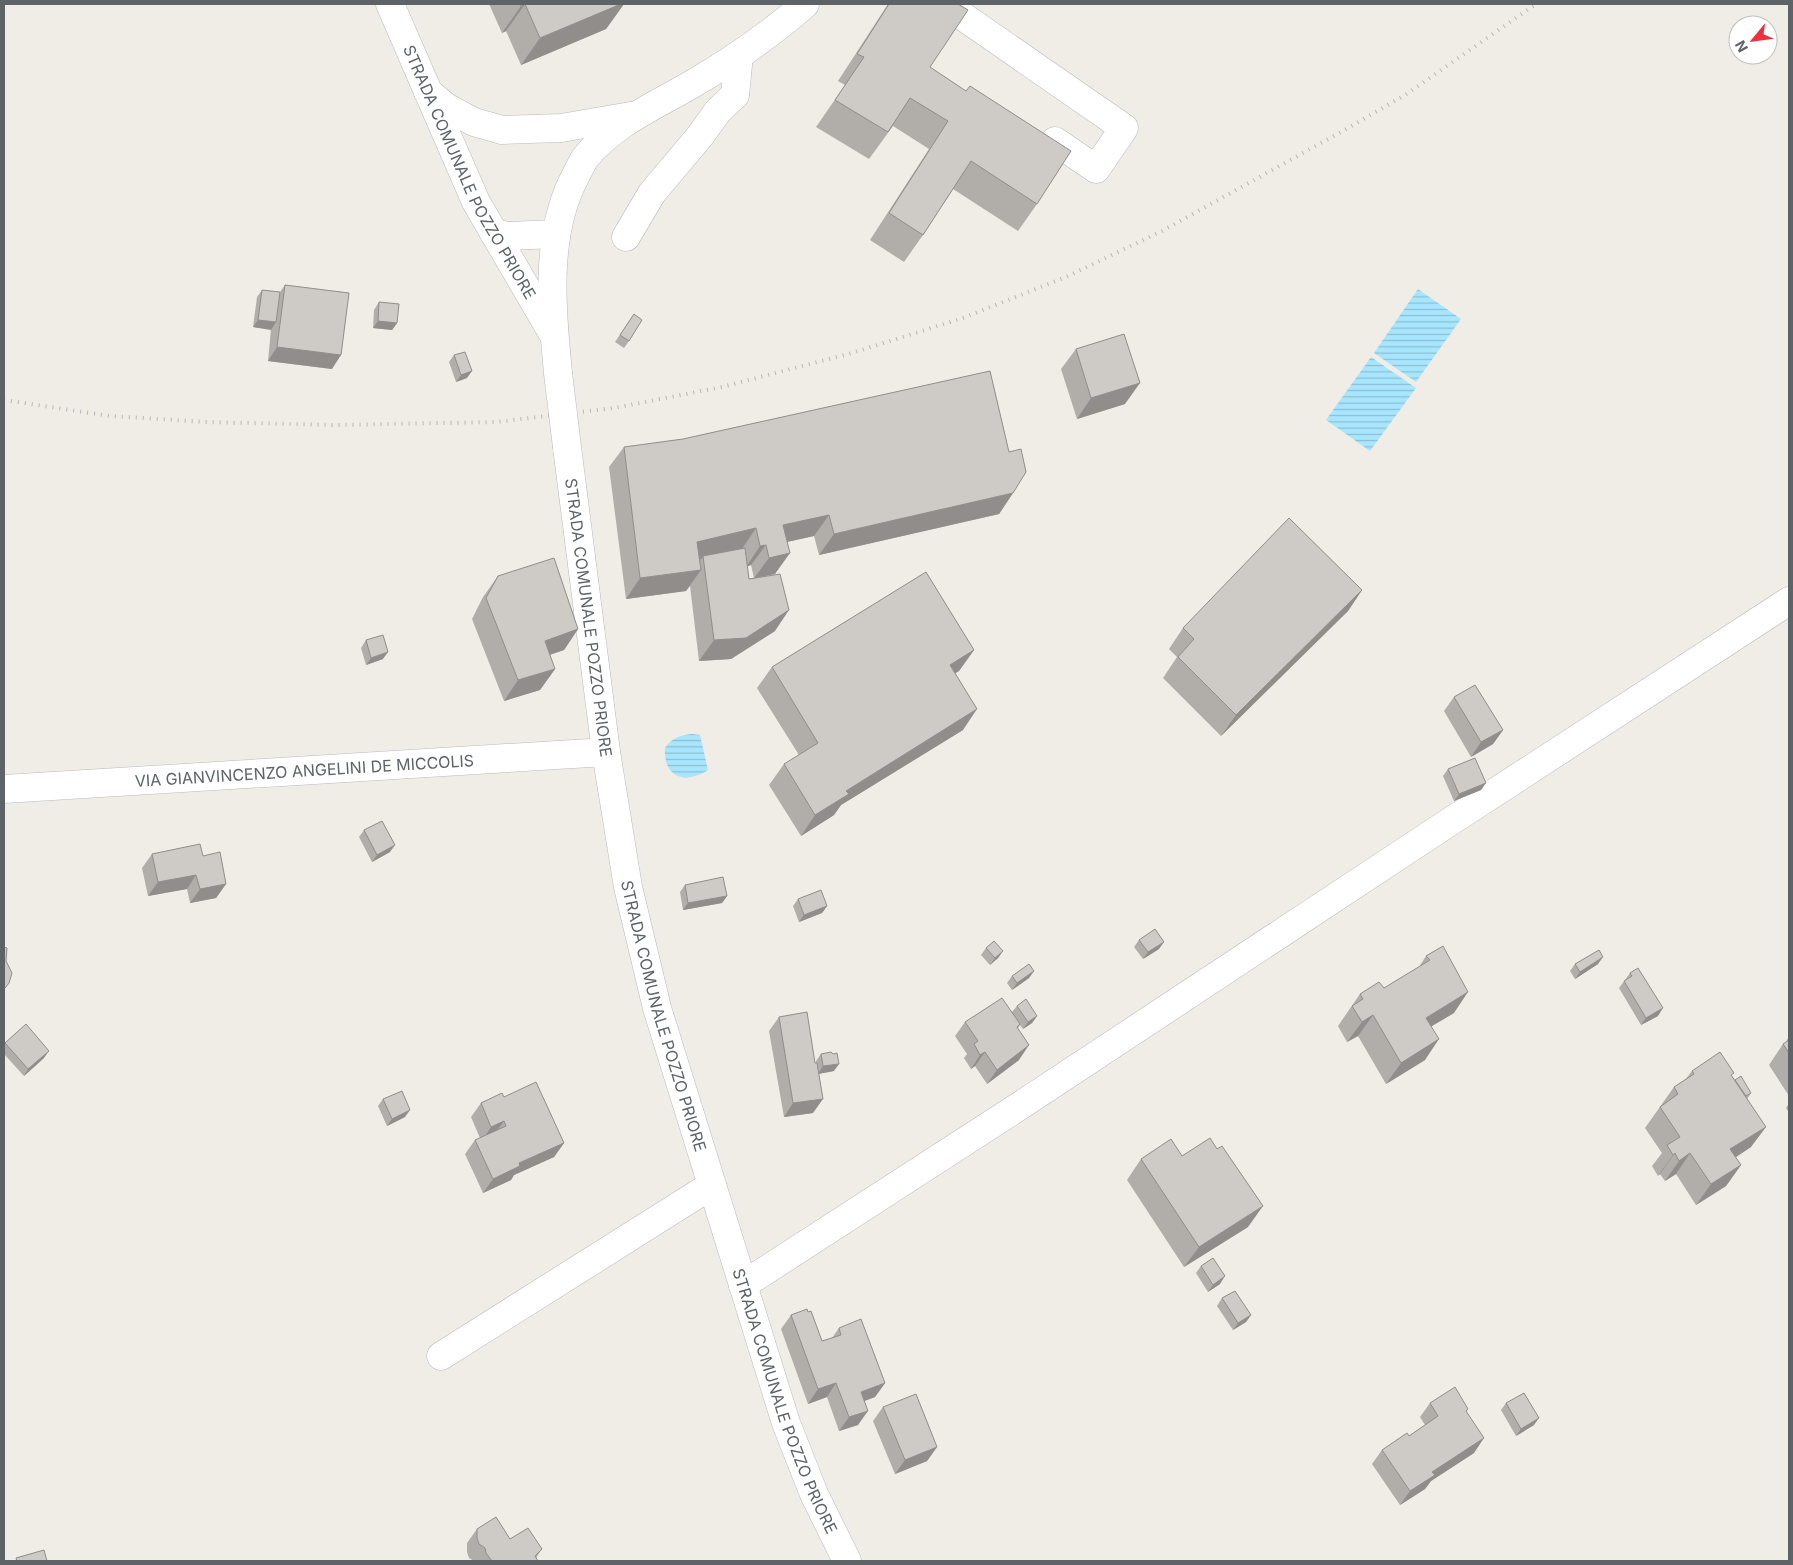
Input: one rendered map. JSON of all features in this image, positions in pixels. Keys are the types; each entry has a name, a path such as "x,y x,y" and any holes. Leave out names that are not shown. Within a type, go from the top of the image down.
{"street":[{"name":"STRADA COMUNALE POZZO PRIORE","path":"390,4 464,176 494,233 555,337"},
{"path":"428,92 446,107 474,122 502,130 561,128 635,115 693,84 739,55 774,31 806,4"},
{"path":"945,4 1124,128 1096,169 1055,141 1036,167"},
{"path":"626,237 652,193 700,136 718,111 734,95 739,55"},
{"name":"STRADA COMUNALE POZZO PRIORE","path":"635,115 607,137 585,159 563,203 556,234 552,304 567,447 606,752 628,888 657,1008 786,1423 814,1494 847,1561"},
{"path":"494,233 507,236 556,234"},
{"path":"743,1285 1018,1107 1443,826 1789,601"},
{"name":"VIA GIANVINCENZO ANGELINI DE MICCOLIS","path":"4,790 606,752"},
{"path":"442,1356 712,1185"}],"water":[{"path":"1418,289 1461,319 1416,382 1374,353"},
{"path":"1371,357 1416,388 1370,451 1326,420"},
{"path":"692,734 700,735 708,770 691,777 677,776 668,766 665,758 665,748 677,738"}],"building":[{"path":"525,4 621,4 540,38"},
{"path":"889,4 958,4 968,10 930,67 966,91 970,86 1071,151 1037,204 971,161 923,235 889,213 948,121 910,98 888,132 835,100 864,57 857,54"},
{"path":"285,285 349,293 341,355 277,347"},
{"path":"262,290 280,292 276,322 258,320"},
{"path":"379,302 399,304 397,323 378,321"},
{"path":"634,314 642,320 629,341 620,335"},
{"path":"1124,334 1140,383 1091,398 1076,349"},
{"path":"465,352 472,371 461,375 454,355"},
{"path":"990,371 1009,452 1021,449 1026,472 1013,493 834,534 829,515 783,525 790,553 769,558 766,545 760,546 756,528 697,542 701,570 640,578 624,447 683,439"},
{"path":"1289,518 1362,590 1236,715 1178,657 1194,639 1183,628"},
{"path":"745,548 749,579 780,574 789,610 746,638 714,640 703,556"},
{"path":"554,558 578,629 545,641 555,669 518,680 486,598 498,576"},
{"path":"926,572 974,650 950,665 977,709 846,791 849,794 815,815 784,764 818,743 772,667"},
{"path":"383,635 388,652 371,658 366,640"},
{"path":"1475,685 1503,730 1481,742 1454,697"},
{"path":"1475,758 1486,783 1459,794 1448,769"},
{"path":"382,821 395,845 377,855 364,830"},
{"path":"200,844 203,856 220,852 226,884 200,889 196,875 158,882 152,854"},
{"path":"723,877 727,896 688,903 685,885"},
{"path":"821,890 827,906 804,915 798,899"},
{"path":"1155,929 1164,942 1148,952 1139,940"},
{"path":"994,941 1003,951 995,958 986,948"},
{"path":"1443,946 1468,992 1426,1018 1439,1039 1401,1063 1373,1015 1362,1022 1352,1006 1363,999 1360,994 1379,982 1384,988 1430,960 1426,956"},
{"path":"4,947 7,948 6,961 12,973 9,983 4,989"},
{"path":"1599,950 1603,957 1580,972 1575,964"},
{"path":"1029,964 1034,971 1017,983 1012,976"},
{"path":"1638,968 1663,1008 1646,1018 1624,981 1632,976 1630,973"},
{"path":"1002,998 1020,1024 1017,1027 1029,1045 997,1070 985,1052 980,1055 974,1044 978,1041 965,1022"},
{"path":"1026,999 1037,1016 1028,1022 1017,1006"},
{"path":"807,1012 823,1099 793,1103 779,1017"},
{"path":"26,1024 49,1051 28,1069 5,1043"},
{"path":"1789,1040 1789,1053 1783,1044"},
{"path":"831,1052 833,1054 837,1053 839,1064 823,1066 821,1054"},
{"path":"1720,1052 1734,1073 1731,1075 1766,1127 1730,1149 1741,1165 1711,1184 1690,1153 1679,1161 1675,1153 1673,1155 1667,1145 1680,1137 1660,1107 1678,1094 1674,1087 1694,1074 1692,1071"},
{"path":"1741,1076 1751,1093 1746,1096 1735,1080"},
{"path":"536,1082 564,1143 519,1163 520,1166 493,1179 475,1140 506,1126 504,1121 491,1127 481,1103 502,1093 504,1097"},
{"path":"402,1091 410,1110 392,1119 383,1099"},
{"path":"1210,1138 1217,1149 1222,1146 1263,1206 1199,1247 1141,1159 1171,1139 1182,1156"},
{"path":"1213,1258 1225,1276 1213,1285 1201,1266"},
{"path":"1235,1291 1251,1315 1238,1323 1222,1298"},
{"path":"807,1309 808,1312 811,1311 822,1341 841,1335 839,1328 861,1319 885,1383 861,1392 868,1411 849,1417 836,1383 818,1389 791,1315"},
{"path":"1455,1387 1468,1409 1466,1411 1484,1438 1432,1472 1435,1475 1410,1491 1382,1450 1407,1433 1409,1436 1438,1416 1430,1403"},
{"path":"1524,1393 1539,1418 1521,1429 1506,1403"},
{"path":"916,1394 937,1447 905,1460 883,1407"},
{"path":"496,1517 510,1539 528,1528 542,1549 535,1556 538,1561 492,1561 485,1548 479,1544 477,1529"},
{"path":"44,1550 47,1561 17,1561 16,1558"}],"railway":[{"path":"4,400 110,416 206,422 334,425 496,422 614,408 722,387 852,353 963,318 1066,277 1162,231 1405,95 1536,4"}]}
